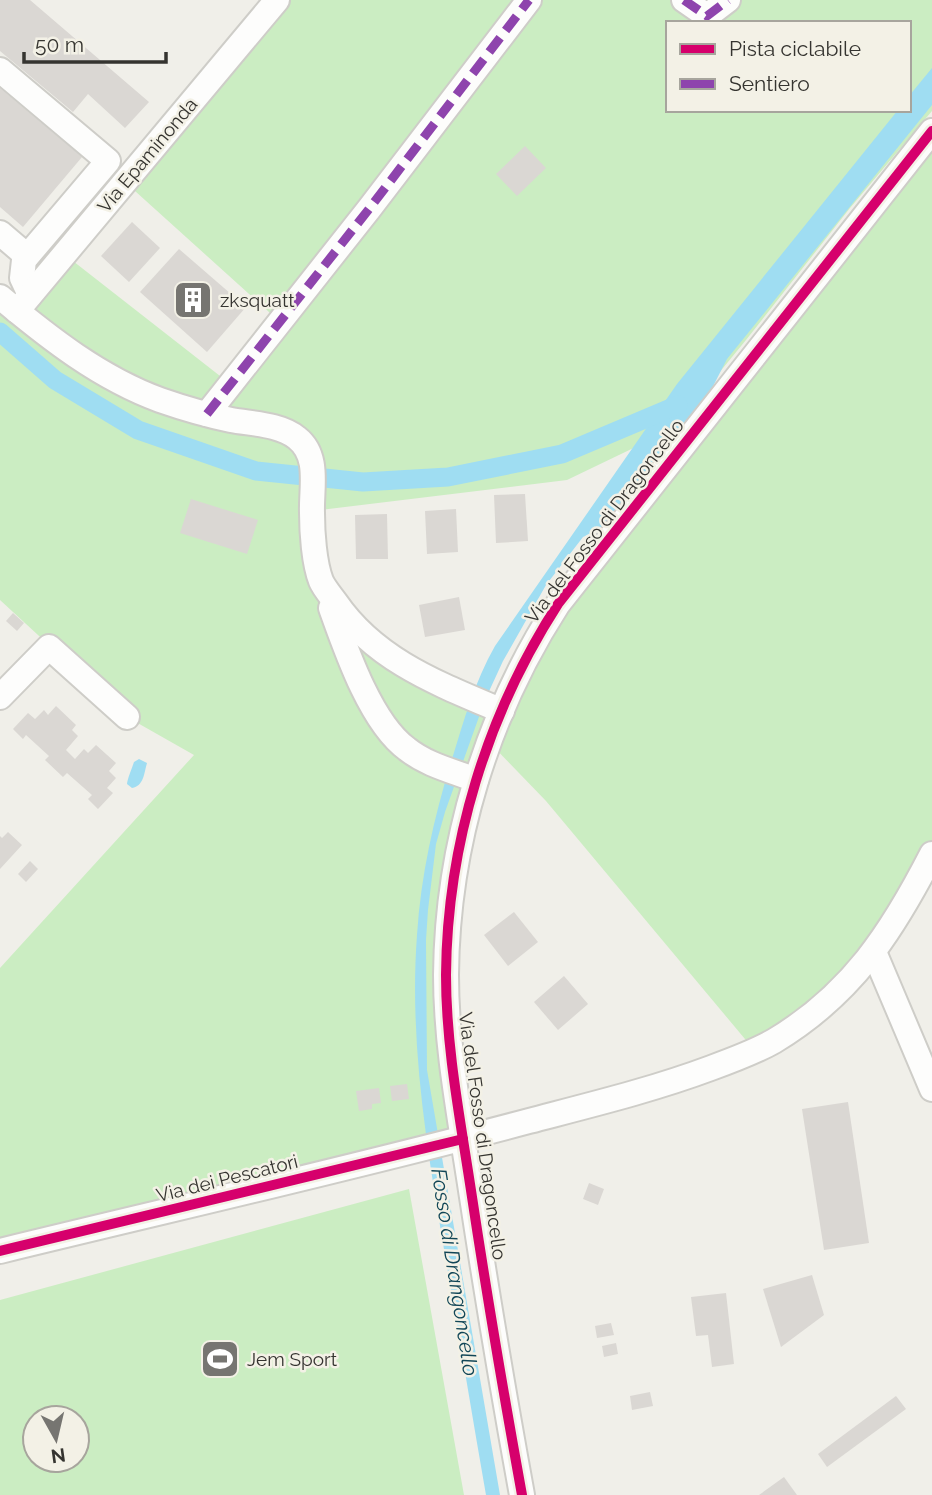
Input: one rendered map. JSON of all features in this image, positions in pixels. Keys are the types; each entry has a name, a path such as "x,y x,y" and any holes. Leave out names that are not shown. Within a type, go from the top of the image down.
{"street":[{"name":"Via Epaminonda","path":"15,301 277,0"},
{"path":"206,414 369,209 529,0"},
{"path":"684,0 708,16 728,0"},
{"path":"0,70 108,161 27,256 15,301 71,352 113,378 161,400 206,414 286,432 298,439 308,450 313,466 312,511 321,581 363,686 385,726 397,741 414,754 473,779"},
{"name":"Via del Fosso di Dragoncello","path":"522,1495 455,1141 448,1019 447,934 473,779 498,709 558,604 932,131"},
{"path":"0,233 27,256"},
{"path":"321,581 354,626 395,660 457,693 498,709"},
{"path":"0,697 49,646 127,717"},
{"path":"363,686 395,660"},
{"name":"Via dei Pescatori","path":"0,1251 455,1141 656,1086 755,1051 783,1035 822,1006 874,952 902,912 932,854"},
{"path":"874,952 932,1089"}],"green space":[{"path":"279,0 695,0 713,13 725,0 932,0 932,111 850,208 673,429 567,480 312,511 316,553 354,626 494,707 454,881 463,1139 0,1251 0,968 194,755 127,717 0,600 0,296 16,311 64,254 229,383 279,321 125,182"},
{"path":"932,132 932,853 891,929 755,1051 546,801 490,743 522,664"},
{"name":"Jem Sport","path":"409,1189 464,1495 0,1495 0,1300"}],"water":[{"name":"Fosso di Drangoncello","path":"932,68 932,105 727,359 706,400 604,527 583,537 546,585 503,661 485,700 445,812 436,844 428,910 427,1070 500,1495 486,1495 432,1175 421,1095 415,1015 417,935 425,868 440,802 461,730 476,687 495,646 677,384 896,112 911,112 911,94"},
{"path":"139,759 147,763 141,782 132,788 127,782 134,762"}],"building":[{"path":"0,0 30,0 149,102 125,128 88,94 73,112 0,51"},
{"path":"0,88 82,157 23,227 0,207"},
{"path":"525,146 546,168 517,196 496,174"},
{"path":"132,222 160,248 129,282 101,256"},
{"name":"zksquatt","path":"179,249 246,307 207,352 140,292"},
{"path":"525,494 528,541 496,543 494,495"},
{"path":"191,499 258,520 247,554 180,533"},
{"path":"456,509 458,552 427,554 425,511"},
{"path":"387,514 388,559 356,559 355,515"},
{"path":"459,597 465,630 425,637 419,605"},
{"path":"13,613 24,623 17,631 6,621"},
{"path":"56,706 76,725 72,730 78,736 66,750 75,759 84,749 88,753 96,745 116,763 109,771 116,778 107,788 113,793 98,809 88,799 92,795 67,773 63,777 45,760 49,756 26,735 23,739 13,729 28,713 35,719 44,710 48,715"},
{"path":"8,832 22,845 0,869 0,836 2,838"},
{"path":"30,861 38,869 26,882 18,874"},
{"path":"514,912 538,942 508,966 484,935"},
{"path":"564,976 588,1004 558,1030 534,1002"},
{"path":"407,1084 409,1099 392,1101 390,1086"},
{"path":"379,1088 381,1103 372,1104 372,1109 359,1111 356,1091"},
{"path":"848,1102 869,1243 824,1250 802,1109"},
{"path":"589,1183 604,1189 598,1205 583,1199"},
{"path":"812,1275 824,1315 781,1347 763,1289"},
{"path":"726,1293 734,1364 712,1367 708,1335 696,1336 691,1297"},
{"path":"611,1323 614,1335 597,1338 595,1326"},
{"path":"616,1343 618,1354 604,1357 602,1346"},
{"path":"650,1392 653,1406 632,1410 630,1396"},
{"path":"896,1396 906,1409 827,1467 818,1454"},
{"path":"784,1477 797,1495 759,1495"}],"waterway":[{"path":"0,332 55,380 138,430 256,471 363,482 448,477 562,454 678,405"}],"marked path":[{"path":"207,414 529,0"},
{"path":"684,0 707,16 728,0"}],"cycle path":[{"path":"522,1495 459,1114 447,1003 448,926 454,877 476,782 511,690 558,604 932,131"},
{"path":"0,1251 463,1139"}],"place":[{"name":"zksquatt","path":"193,300"},
{"name":"Jem Sport","path":"220,1359"}]}
